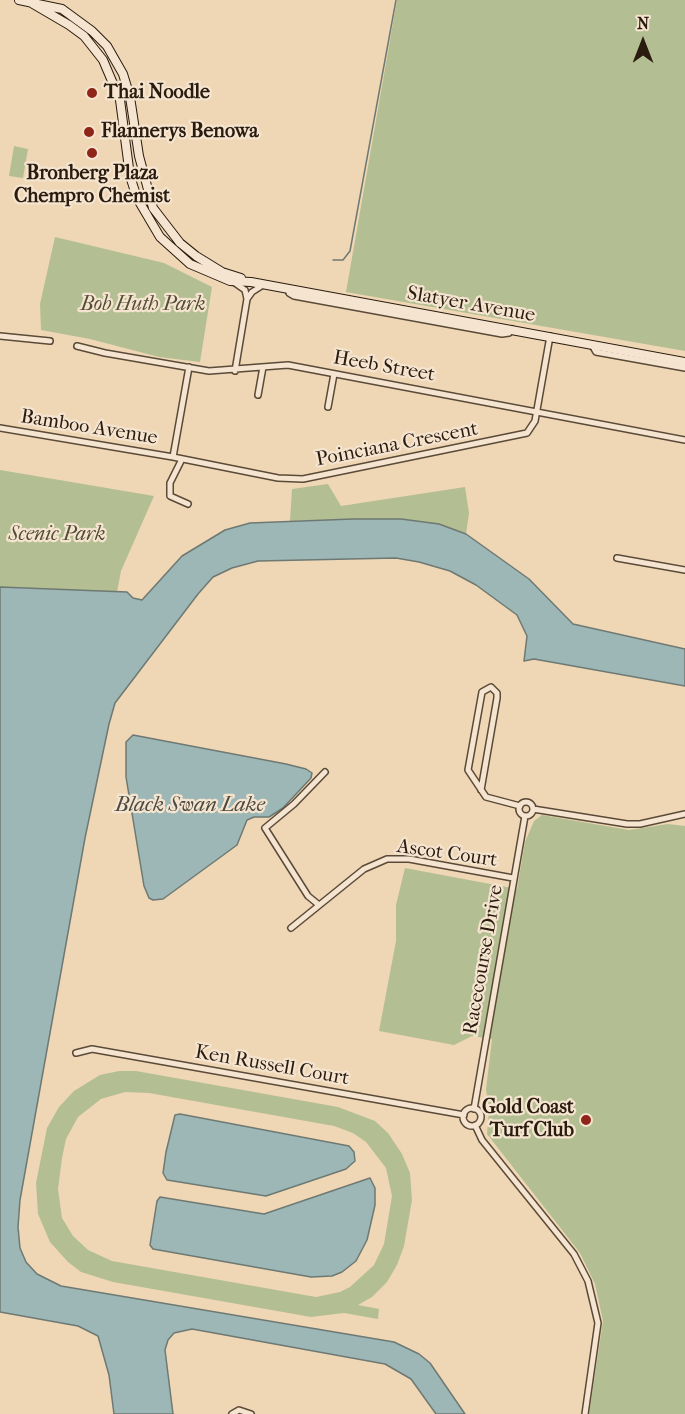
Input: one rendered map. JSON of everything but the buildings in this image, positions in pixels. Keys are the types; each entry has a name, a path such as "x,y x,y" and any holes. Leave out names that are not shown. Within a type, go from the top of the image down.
{"main road":[{"name":"Slatyer Avenue","path":"23,1 69,25 84,36 108,69 123,113 130,176 137,198 158,234 190,264 230,281 266,284 685,362"},
{"name":"Slatyer Avenue","path":"23,1 62,9 73,15 107,46 123,74 130,97 140,156 153,208 180,243 196,256 222,272 251,282"}],"street":[{"path":"230,281 245,290 247,299 235,371"},
{"path":"247,299 252,292 266,284"},
{"path":"0,336 50,341"},
{"name":"Poinciana Crescent","path":"173,457 278,478 303,479 520,436 533,427 550,336"},
{"path":"592,345 596,352 685,368"},
{"name":"Heeb Street","path":"77,346 189,367 235,371 288,365 685,440"},
{"path":"173,457 189,367"},
{"path":"258,395 263,367"},
{"path":"328,408 334,374"},
{"name":"Bamboo Avenue","path":"0,428 173,457"},
{"path":"182,459 170,483 170,496 188,504"},
{"path":"617,558 685,570"},
{"path":"481,790 497,698 497,693 491,687 482,692 468,770 481,790 486,797 520,806 528,803 533,809 627,824 640,824 685,814"},
{"path":"319,905 308,896 265,828 294,804 325,772"},
{"path":"520,806 520,813 525,816 530,815 533,809"},
{"name":"Racecourse Drive","path":"475,1125 481,1117 474,1109 525,816"},
{"name":"Ascot Court","path":"291,928 364,869 387,860 409,859 513,878"},
{"name":"Ken Russell Court","path":"76,1053 92,1049 464,1115"},
{"path":"464,1115 467,1110 474,1109"},
{"name":"Racecourse Drive","path":"464,1115 466,1124 475,1125"},
{"name":"Racecourse Drive","path":"475,1125 482,1140 574,1254 588,1281 598,1323 585,1414"},
{"path":"232,1414 239,1410 251,1414"}],"green space":[{"path":"397,0 685,0 685,351 346,292"},
{"path":"14,146 28,149 23,178 9,176"},
{"name":"Bob Huth Park","path":"55,237 164,263 212,287 200,362 159,357 90,339 41,330 40,304"},
{"name":"Scenic Park","path":"0,470 154,496 121,571 117,592 0,587"},
{"path":"328,484 341,506 465,487 469,513 466,534 439,524 401,519 290,521 292,489"},
{"name":"Gold Coast Turf Club","path":"542,815 629,830 668,824 685,826 685,1414 589,1414 603,1321 595,1284 580,1253 487,1134 489,1111 486,1089 492,1039 472,1036 454,1045 379,1031 396,941 396,905 405,868 517,889 525,842 534,821"},
{"path":"119,1071 136,1071 338,1107 375,1121 388,1133 402,1154 410,1173 412,1200 404,1246 397,1265 387,1282 372,1297 358,1305 379,1309 378,1319 344,1313 311,1317 113,1282 81,1272 68,1262 50,1242 38,1214 36,1183 47,1128 59,1107 74,1091 100,1075","holes":["125,1092 149,1093 334,1126 353,1133 366,1142 386,1168 392,1196 384,1244 374,1265 350,1287 340,1292 316,1297 112,1261 88,1250 73,1236 62,1218 58,1189 66,1139 78,1117 101,1099"]}],"water":[{"path":"401,519 439,524 466,534 529,579 573,624 685,649 685,686 534,659 524,661 527,636 517,615 476,585 450,571 419,562 396,558 258,561 232,568 213,577 198,594 115,703 109,724 85,838 20,1200 18,1227 20,1248 26,1262 37,1274 61,1286 394,1342 419,1354 430,1363 465,1414 436,1414 411,1379 385,1364 192,1329 174,1333 168,1340 165,1350 173,1414 114,1414 109,1375 98,1336 78,1326 0,1312 0,587 127,592 133,598 142,600 182,556 225,530 250,523"},
{"name":"Black Swan Lake","path":"133,735 286,764 306,769 312,773 311,778 283,808 269,817 254,817 247,820 237,845 163,899 153,900 149,898 144,886 126,777 126,742"},
{"path":"180,1114 349,1146 354,1152 355,1161 346,1169 266,1196 167,1180 163,1173 166,1152 175,1115"},
{"path":"370,1178 375,1188 375,1205 367,1240 356,1261 342,1272 332,1276 311,1277 153,1249 150,1245 157,1201 160,1197 264,1214"}],"waterway":[{"path":"333,260 343,260 350,251 396,0"}],"place":[{"name":"Thai Noodle","path":"92,93"},
{"name":"Flannerys Benowa","path":"89,132"},
{"name":"Bronberg Plaza Chempro Chemist","path":"92,153"},
{"name":"Gold Coast Turf Club","path":"586,1120"}]}
